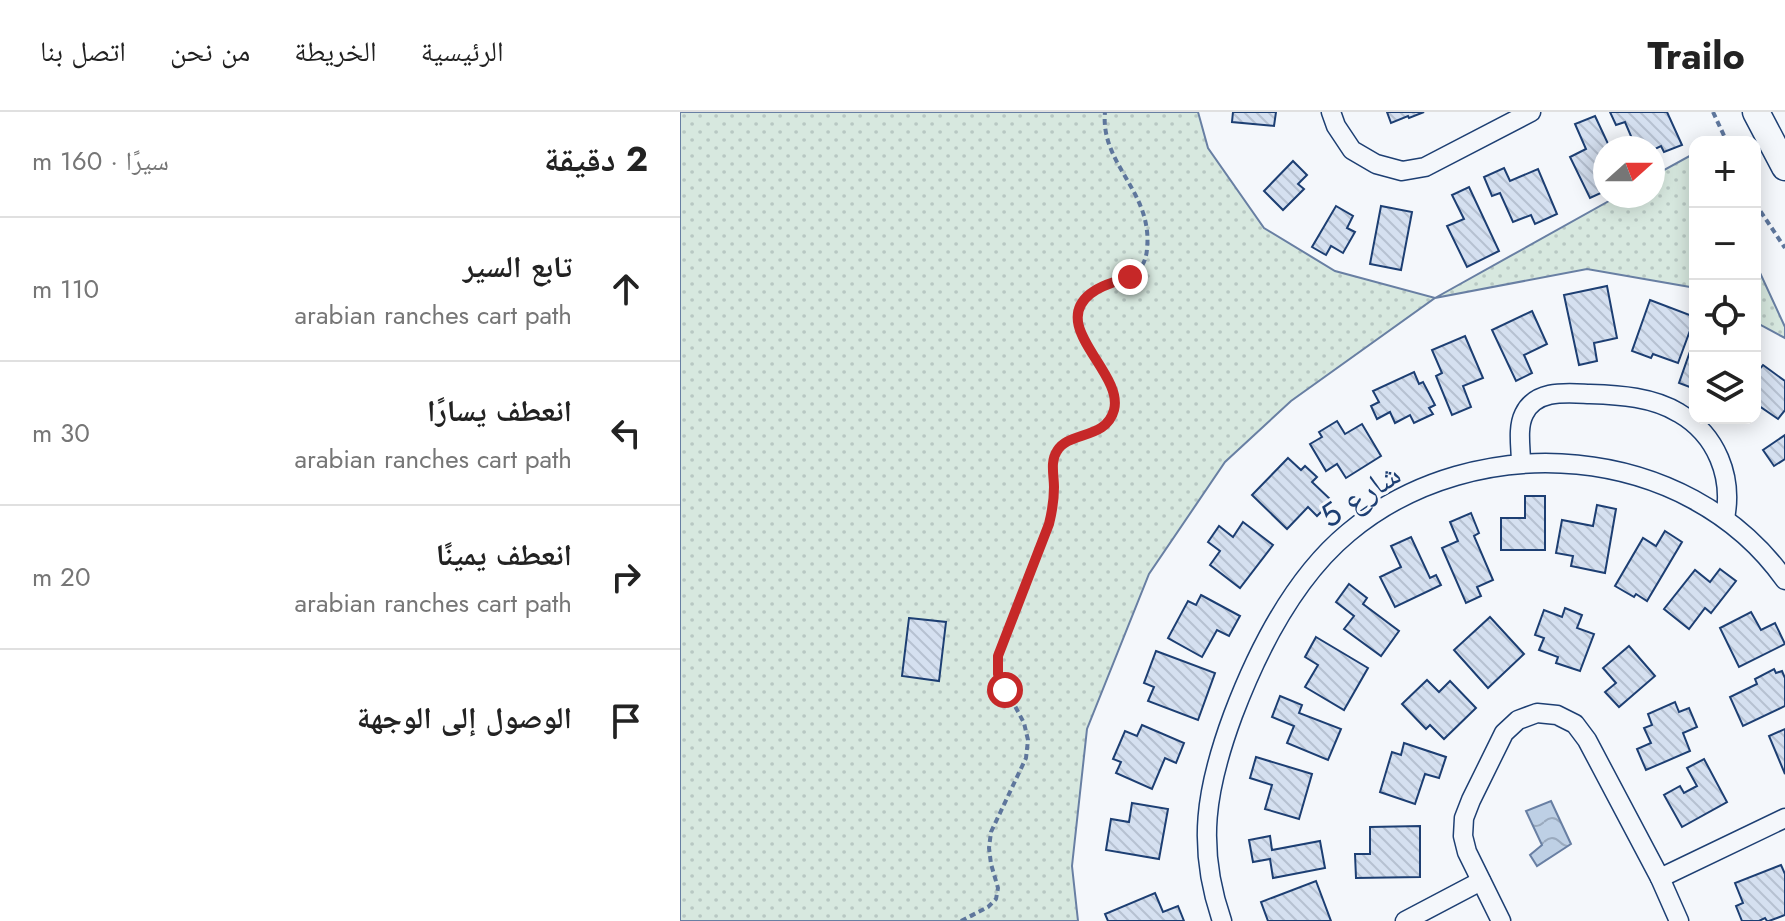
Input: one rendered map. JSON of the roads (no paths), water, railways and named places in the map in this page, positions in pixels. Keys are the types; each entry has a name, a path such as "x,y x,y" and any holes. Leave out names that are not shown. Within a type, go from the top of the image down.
{"main road":[{"path":"1756,112 1785,167"}],"street":[{"path":"1331,112 1352,150 1376,164 1402,171 1425,167 1531,112"},
{"path":"1521,463 1524,414 1533,403 1545,396 1560,393 1602,394 1646,401 1679,413 1700,430 1716,450 1724,466 1727,483 1725,518"},
{"name":"شارع 5","path":"1222,921 1208,869 1206,841 1207,812 1223,743 1254,665 1296,592 1322,557 1379,510 1412,492 1484,469 1521,463 1557,462 1592,466 1628,473 1662,485 1725,518 1785,580"},
{"path":"1501,921 1467,852 1463,836 1464,818 1504,733 1518,720 1537,713 1557,715 1575,724 1587,740 1660,878 1679,921"},
{"path":"1660,878 1785,818"},
{"path":"1405,921 1481,881"}],"water":[{"path":"1551,801 1571,844 1537,866 1530,855 1542,845 1526,811"}]}
